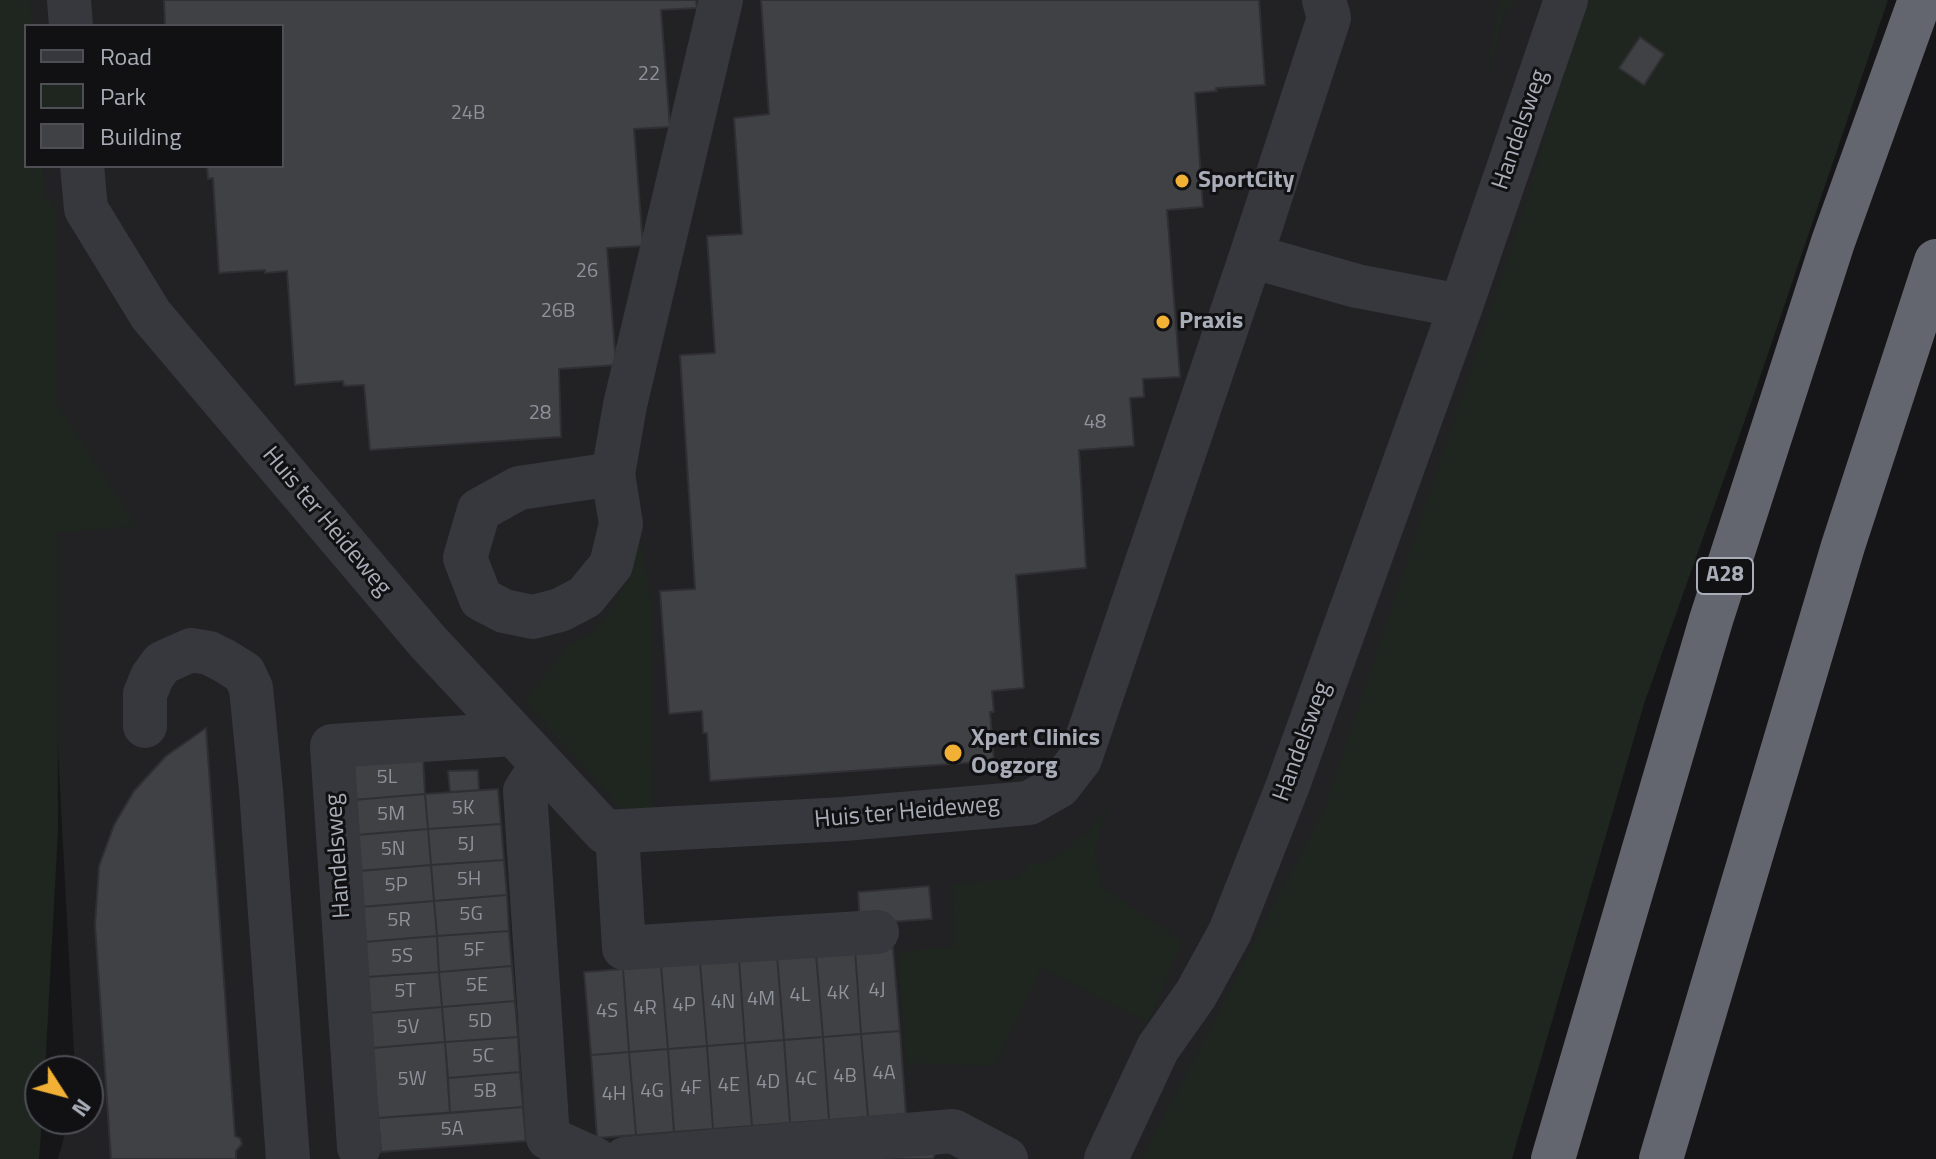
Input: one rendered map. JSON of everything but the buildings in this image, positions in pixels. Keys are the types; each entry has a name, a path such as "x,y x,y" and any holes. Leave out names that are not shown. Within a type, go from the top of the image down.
{"highway":[{"name":"A28","path":"1553,1159 1716,605 1833,242 1920,0"},
{"path":"1661,1159 1843,546 1936,261"},
{"path":"1684,1159 1706,1004"}],"street":[{"path":"69,0 71,24"},
{"path":"613,474 625,405 721,0"},
{"name":"Huis ter Heideweg","path":"82,168 86,209 151,315 428,642 605,832 844,819 1029,803 1059,786 1080,759 1329,18 1324,0"},
{"name":"Handelsweg","path":"1106,1159 1158,1048 1196,994 1230,932 1288,785 1461,306 1566,0"},
{"path":"1251,256 1357,286 1461,306"},
{"path":"145,726 145,694 152,677 162,663 191,650 209,653 244,673 251,688 288,1159"},
{"name":"Handelsweg","path":"359,1147 332,746 513,734"},
{"path":"542,765 525,791 548,1138 595,1159"},
{"path":"617,832 624,948 877,932"},
{"path":"625,1159 953,1131 1006,1159"}],"shaded area":[{"path":"18,0 1670,0 1202,1159 58,1159 65,1135 104,1135 104,1055 74,1055 27,168 284,168 284,24 25,24"}],"green space":[{"path":"0,0 30,0 32,24 24,24 24,168 42,168 44,195 56,209 56,403 137,526 57,533 58,830 46,1055 24,1055 24,1135 41,1135 39,1159 0,1159"},
{"path":"1499,0 1515,0 1504,15 1484,95"},
{"path":"1580,0 1888,0 1758,383 1644,704 1512,1159 1142,1159 1325,807 1521,219 1570,52"},
{"path":"637,520 652,607 653,822 631,820 525,701 567,646 592,632 615,605 628,578"},
{"path":"1109,807 1094,848 1102,887 1182,941 1148,1023 1041,968 995,1066 906,1063 898,952 953,946 954,884 1017,878 1029,864 1050,861 1087,832"}],"place":[{"name":"SportCity","path":"1182,181"},
{"name":"Praxis","path":"1163,322"},
{"name":"Xpert Clinics Oogzorg","path":"953,753"}]}
